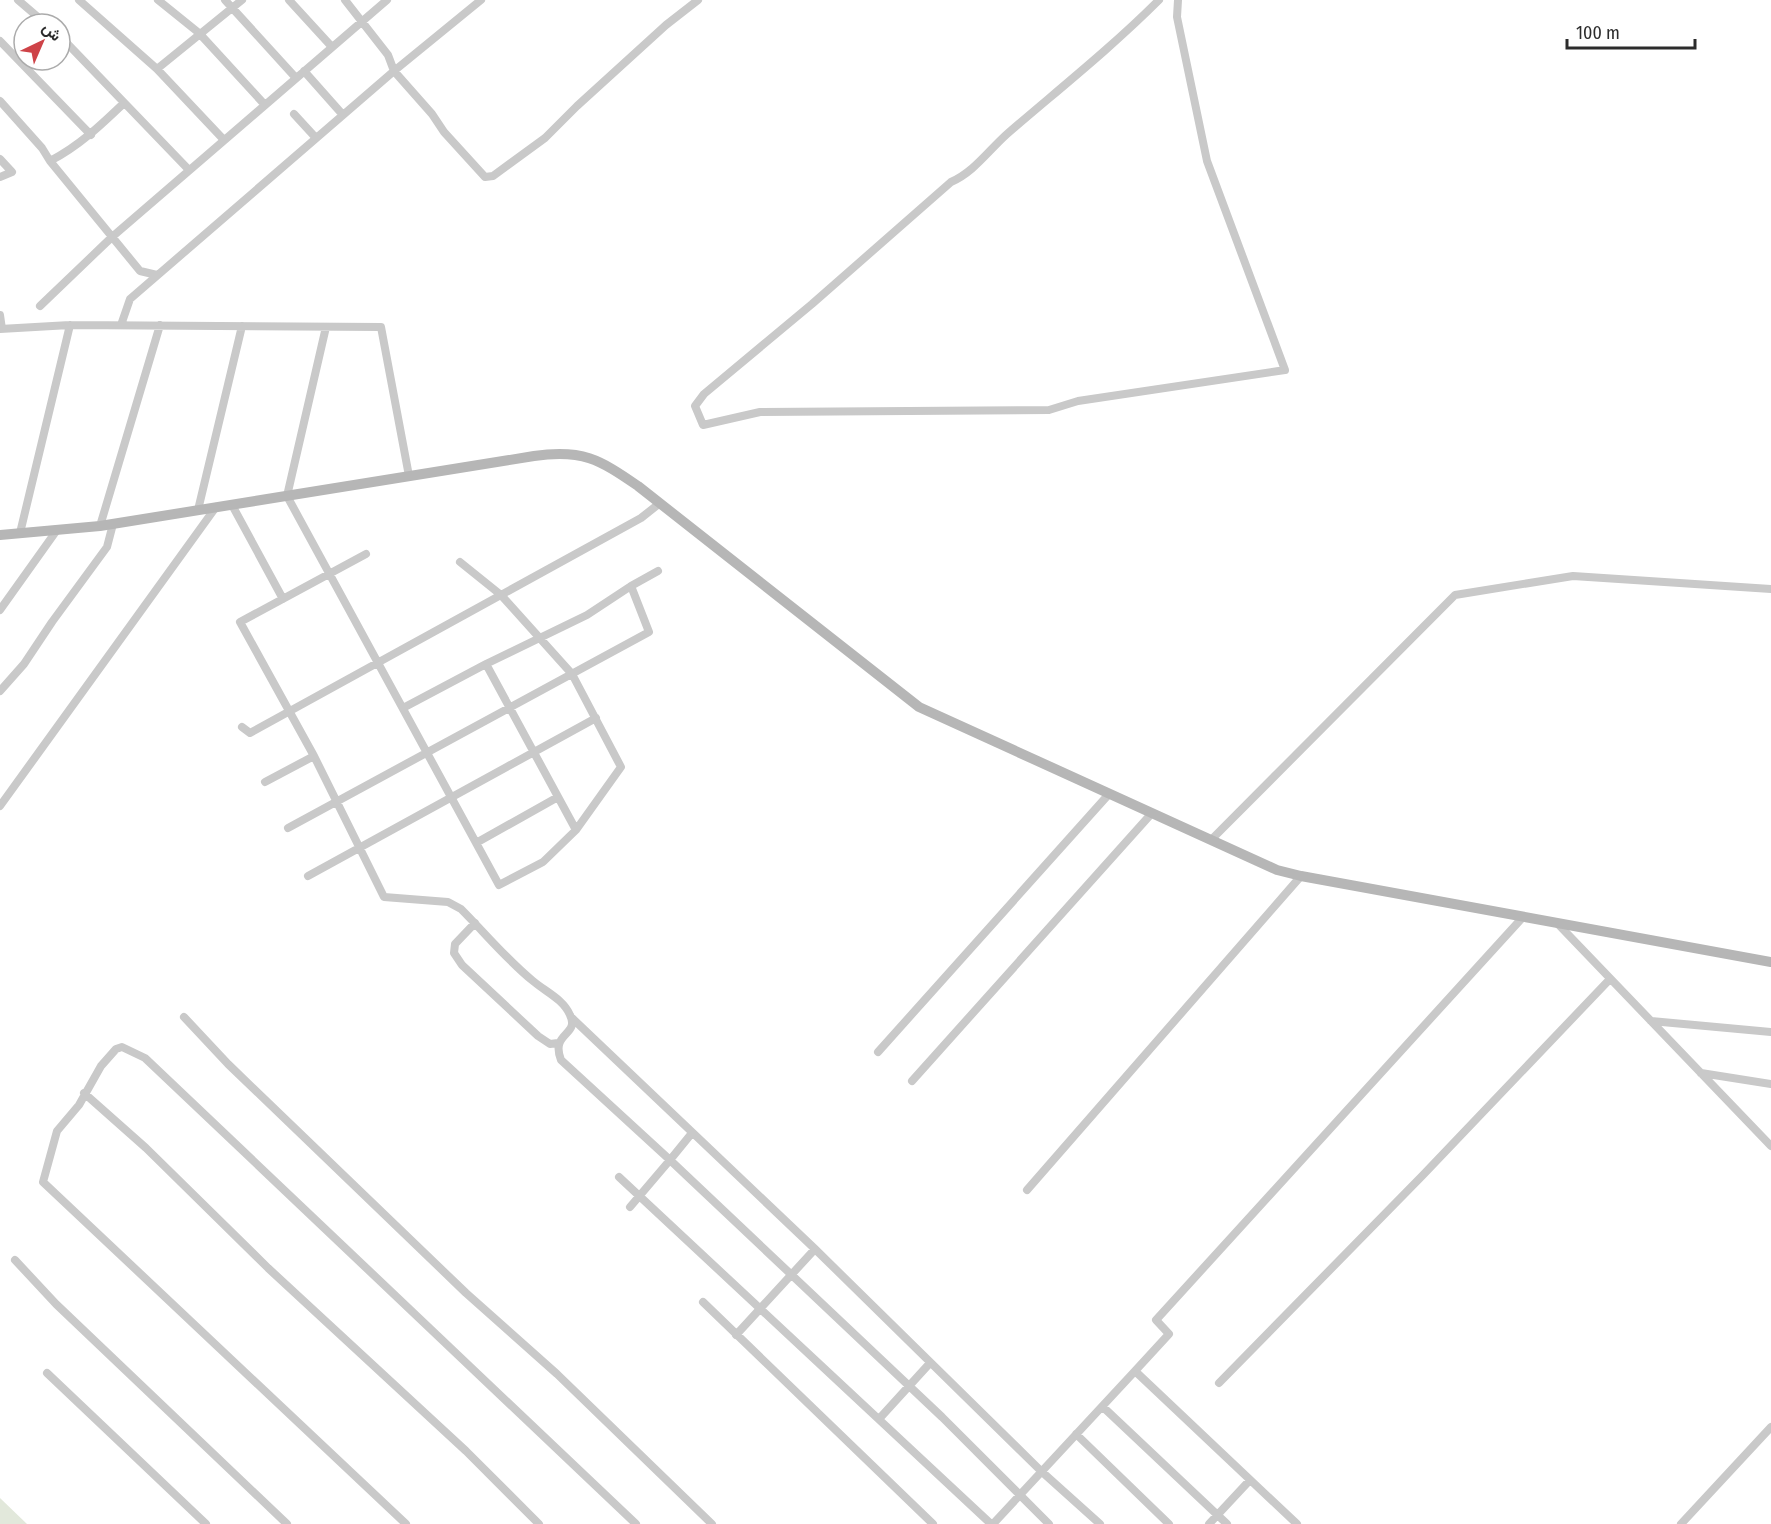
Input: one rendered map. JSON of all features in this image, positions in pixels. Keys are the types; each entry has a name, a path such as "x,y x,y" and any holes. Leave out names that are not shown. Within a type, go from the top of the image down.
{"main road":[{"path":"0,535 100,526 558,453 579,455 596,460 616,471 660,503 919,707 1277,870 1771,962"}],"street":[{"path":"18,0 32,12"},
{"path":"78,0 157,69 224,140"},
{"path":"158,0 200,33 265,105"},
{"path":"225,0 296,78"},
{"path":"157,69 242,0"},
{"path":"289,0 332,46"},
{"path":"345,0 388,55 394,71 485,177 493,176 545,138 666,25 698,0"},
{"path":"40,306 112,237 387,0"},
{"path":"121,325 130,298 394,71 481,0"},
{"path":"1159,0 1125,34 1004,137 965,176 951,182 812,304 704,394 695,406 703,425 760,412 1049,410 1078,401 1285,370 1207,161 1187,69 1178,17 1178,0"},
{"path":"0,41 91,135"},
{"path":"72,48 189,170"},
{"path":"304,71 344,115"},
{"path":"0,101 42,148 50,161 140,271 157,275"},
{"path":"50,161 91,135 124,102"},
{"path":"294,114 316,138"},
{"path":"0,159 12,172 0,177"},
{"path":"0,315 1,329 70,325 381,327 409,476"},
{"path":"20,533 70,325"},
{"path":"100,526 160,326"},
{"path":"198,510 242,326"},
{"path":"326,327 287,496 499,885 543,862 576,830 621,767 572,674 501,595 460,562"},
{"path":"242,727 250,733 641,518 660,503"},
{"path":"232,505 283,599"},
{"path":"0,806 216,507"},
{"path":"0,691 24,664 107,547 113,524"},
{"path":"0,610 57,530"},
{"path":"366,554 240,622 314,756 384,897 448,902 461,909 533,981 563,1004 572,1018 815,1249 1041,1471 1100,1524"},
{"path":"403,708 486,664 587,615 631,586 658,572"},
{"path":"1211,840 1455,595 1573,576 1771,589"},
{"path":"288,828 649,632 631,586"},
{"path":"486,664 576,830"},
{"path":"308,876 596,718"},
{"path":"265,782 314,756"},
{"path":"878,1052 1109,794"},
{"path":"476,843 558,797"},
{"path":"912,1081 1152,813"},
{"path":"1027,1190 1301,876"},
{"path":"619,1177 992,1524 1169,1334 1156,1320 1523,917"},
{"path":"475,923 455,944 454,953 462,965 538,1036 550,1044 558,1043"},
{"path":"1557,923 1771,1146"},
{"path":"1220,1383 1610,979"},
{"path":"184,1017 236,1072 466,1293 557,1374 712,1524"},
{"path":"572,1018 571,1029 558,1043 557,1050 561,1060 909,1387 1049,1524"},
{"path":"1652,1021 1771,1032"},
{"path":"406,1524 43,1182 57,1131 79,1105 101,1066 116,1050 122,1047 144,1058 636,1524"},
{"path":"1701,1073 1771,1084"},
{"path":"84,1093 146,1148 268,1268 466,1451 539,1524"},
{"path":"630,1207 692,1133"},
{"path":"736,1335 815,1249"},
{"path":"15,1260 56,1304 287,1524"},
{"path":"703,1302 933,1524"},
{"path":"879,1419 930,1363"},
{"path":"1135,1371 1297,1524"},
{"path":"47,1373 206,1524"},
{"path":"1103,1407 1227,1524"},
{"path":"1681,1524 1771,1427"},
{"path":"1076,1434 1169,1524"},
{"path":"1209,1524 1250,1480"}],"shaded area":[{"path":"0,1498 27,1524 0,1524"}]}
